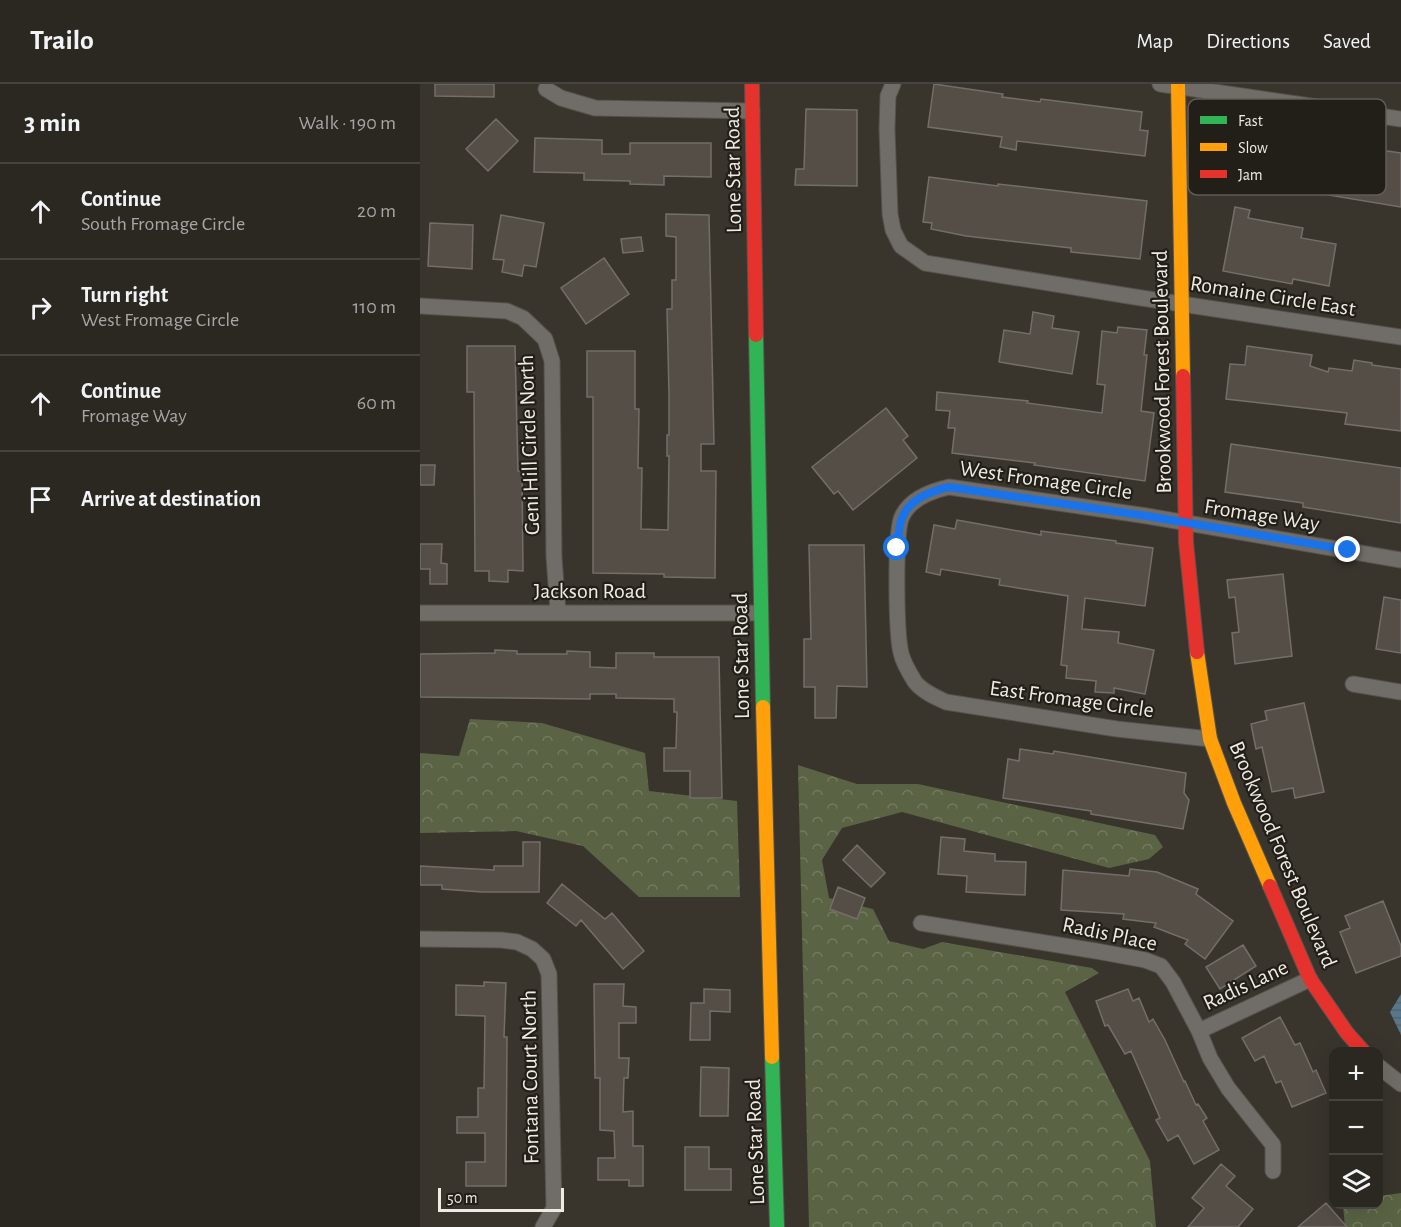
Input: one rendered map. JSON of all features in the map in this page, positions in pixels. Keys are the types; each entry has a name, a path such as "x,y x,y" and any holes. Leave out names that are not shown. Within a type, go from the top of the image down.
{"street":[{"name":"Lone Star Road","path":"752,84 760,613 777,1227"},
{"name":"Romaine Circle East","path":"893,84 888,96 887,129 890,214 893,230 901,246 925,263 1401,337"},
{"path":"1160,84 1266,99"},
{"name":"Brookwood Forest Boulevard","path":"1178,86 1187,524 1193,624 1210,739 1234,803 1310,979 1347,1033 1360,1047"},
{"path":"546,89 561,98 595,108 752,111"},
{"path":"1386,117 1401,119"},
{"name":"Geni Hill Circle North","path":"420,306 507,311 523,318 545,339 552,361 554,557 558,612"},
{"name":"West Fromage Circle","path":"930,694 916,683 901,654 898,632 897,548 901,519 910,506 935,490 949,487 1187,524"},
{"name":"Fromage Way","path":"1187,524 1401,560"},
{"name":"Jackson Road","path":"420,613 760,613"},
{"path":"1353,684 1401,692"},
{"name":"East Fromage Circle","path":"930,694 946,702 1117,729 1210,739"},
{"name":"Radis Place","path":"921,923 1146,960 1161,966 1173,982 1199,1031 1210,1058 1228,1088 1273,1145 1273,1171"},
{"name":"Fontana Court North","path":"420,939 517,942 543,959 549,974 554,1208 543,1227"},
{"name":"Radis Lane","path":"1199,1031 1310,979"},
{"path":"1383,1070 1401,1084"}],"green space":[{"path":"470,719 542,723 645,753 649,791 737,801 740,897 639,897 583,846 516,831 420,833 420,753 459,756"},
{"path":"798,765 857,784 918,784 1155,835 1163,847 1149,859 1109,868 902,812 842,828 822,860 829,898 873,909 889,941 923,949 942,942 1092,968 1099,973 1065,992 1150,1161 1156,1227 809,1227"},
{"path":"1401,1193 1401,1227 1345,1227 1343,1209 1383,1209 1383,1195"}],"water":[{"path":"1401,994 1401,1035 1390,1012"}],"building":[{"path":"435,84 494,84 494,97 435,96"},
{"path":"934,84 1003,94 1002,97 1040,102 1041,99 1142,112 1140,130 1148,131 1145,156 1017,141 1016,150 1000,147 1002,137 928,127"},
{"path":"806,109 857,110 857,186 795,185 796,169 804,169"},
{"path":"496,119 518,141 488,171 466,149"},
{"path":"535,138 602,140 602,154 630,154 630,143 711,143 711,177 664,176 664,185 630,184 630,181 584,180 584,173 534,172"},
{"path":"1386,151 1401,153 1401,207 1328,195 1386,195"},
{"path":"929,177 1147,201 1140,259 1071,252 1071,248 966,236 931,229 932,223 923,222"},
{"path":"1235,207 1250,210 1248,218 1303,228 1301,238 1336,244 1329,286 1293,279 1292,284 1223,271"},
{"path":"666,214 709,215 714,444 701,444 701,471 716,471 715,578 664,577 664,574 593,573 593,397 587,397 587,351 635,351 635,409 639,409 638,468 642,468 641,529 668,530 667,309 672,309 672,280 676,280 676,237 666,236"},
{"path":"501,215 544,223 536,267 524,265 522,276 502,272 504,260 493,259"},
{"path":"430,223 473,225 472,269 428,266"},
{"path":"641,237 643,251 623,253 621,239"},
{"path":"604,258 629,294 586,324 561,288"},
{"path":"1033,312 1054,316 1052,328 1079,332 1072,374 999,362 1004,330 1030,334"},
{"path":"1118,327 1147,330 1144,355 1147,355 1141,411 1154,413 1145,481 1034,465 1035,463 952,453 955,428 948,428 950,411 936,410 937,392 1028,401 1027,403 1102,413 1105,385 1097,384 1102,331 1117,333"},
{"path":"467,346 515,346 518,471 522,471 523,571 508,570 508,582 489,581 489,571 475,571 474,392 467,392"},
{"path":"1247,346 1312,355 1310,366 1328,372 1329,368 1352,371 1354,360 1401,369 1401,431 1345,424 1347,413 1226,399 1230,364 1245,365"},
{"path":"886,408 908,436 903,440 917,458 853,510 838,491 834,494 812,467"},
{"path":"1231,444 1401,468 1401,523 1303,507 1303,503 1225,492"},
{"path":"420,465 435,465 434,485 420,485"},
{"path":"957,520 1041,535 1041,531 1153,548 1145,606 1085,598 1082,629 1119,632 1118,643 1154,650 1145,694 1114,688 1114,693 1095,692 1096,681 1066,678 1067,666 1061,665 1068,596 999,585 1000,579 941,569 940,575 926,572 934,525 955,529"},
{"path":"420,544 442,544 441,563 447,564 447,584 430,584 430,569 420,569"},
{"path":"809,545 864,545 867,687 837,686 836,718 815,718 815,687 804,687 804,639 811,639"},
{"path":"1283,574 1292,656 1235,664 1232,633 1239,632 1235,597 1229,598 1227,580"},
{"path":"1384,597 1401,600 1401,653 1376,649"},
{"path":"495,650 517,651 517,654 590,652 590,667 616,668 616,653 654,653 654,657 719,657 722,798 690,798 690,771 664,771 664,748 676,748 677,712 674,712 674,699 616,698 616,694 590,694 590,699 420,697 420,654 495,653"},
{"path":"1304,703 1324,792 1295,798 1293,788 1272,792 1262,747 1256,749 1251,724 1267,720 1265,711"},
{"path":"1020,749 1053,754 1054,751 1186,773 1184,793 1189,800 1183,829 1091,814 1091,811 1003,798 1008,759 1019,761"},
{"path":"941,837 965,839 964,851 995,854 995,861 1026,862 1025,895 966,892 967,876 938,874"},
{"path":"523,842 540,842 539,892 482,892 442,889 442,885 420,885 420,866 494,870 494,866 523,866"},
{"path":"857,845 885,873 871,887 843,860"},
{"path":"1130,869 1157,872 1198,889 1196,894 1233,921 1205,959 1185,944 1188,940 1154,927 1156,923 1123,919 1124,914 1061,910 1063,870 1129,876"},
{"path":"562,884 605,919 612,913 644,951 623,969 581,920 576,926 547,903"},
{"path":"838,887 865,898 857,919 830,909"},
{"path":"1383,901 1401,946 1401,956 1356,973 1340,932 1350,928 1345,916"},
{"path":"1243,945 1256,966 1220,989 1206,967"},
{"path":"484,982 506,983 504,1037 507,1037 506,1186 466,1186 466,1162 485,1162 485,1133 457,1133 457,1117 478,1117 478,1088 484,1088 485,1016 456,1015 456,985 484,986"},
{"path":"594,984 624,984 623,1006 636,1007 636,1023 619,1023 619,1058 629,1058 628,1078 624,1078 623,1112 633,1111 633,1146 643,1146 643,1186 629,1186 629,1180 598,1180 598,1158 615,1158 614,1131 600,1130 600,1078 595,1078"},
{"path":"704,989 730,990 730,1012 710,1011 710,1040 690,1040 691,1003 704,1003"},
{"path":"1128,989 1133,1001 1139,998 1149,1022 1153,1019 1196,1105 1198,1104 1207,1118 1203,1121 1219,1150 1194,1164 1178,1135 1168,1141 1156,1120 1160,1118 1131,1051 1125,1054 1108,1025 1105,1026 1096,1001"},
{"path":"1280,1017 1295,1045 1300,1043 1313,1072 1316,1070 1326,1093 1292,1107 1281,1081 1276,1083 1264,1056 1255,1061 1242,1038"},
{"path":"701,1067 729,1068 728,1116 700,1116"},
{"path":"685,1147 709,1147 709,1169 731,1169 731,1190 685,1190"},
{"path":"1221,1164 1235,1176 1226,1186 1253,1209 1238,1227 1188,1227 1204,1208 1192,1198"},
{"path":"1326,1203 1347,1227 1298,1227"}],"traffic: fast":[{"path":"756,335 763,707"},
{"path":"772,1057 777,1227"}],"traffic: slow":[{"path":"1178,84 1183,376"},
{"path":"1197,652 1210,739 1234,803 1270,886"},
{"path":"763,707 772,1057"}],"traffic: jam":[{"path":"752,84 756,335"},
{"path":"1183,376 1186,542 1197,652"},
{"path":"1270,886 1310,979 1347,1033 1360,1047"}],"route":[{"path":"897,548 901,519 910,506 935,490 949,487 1147,516 1348,550"}]}
